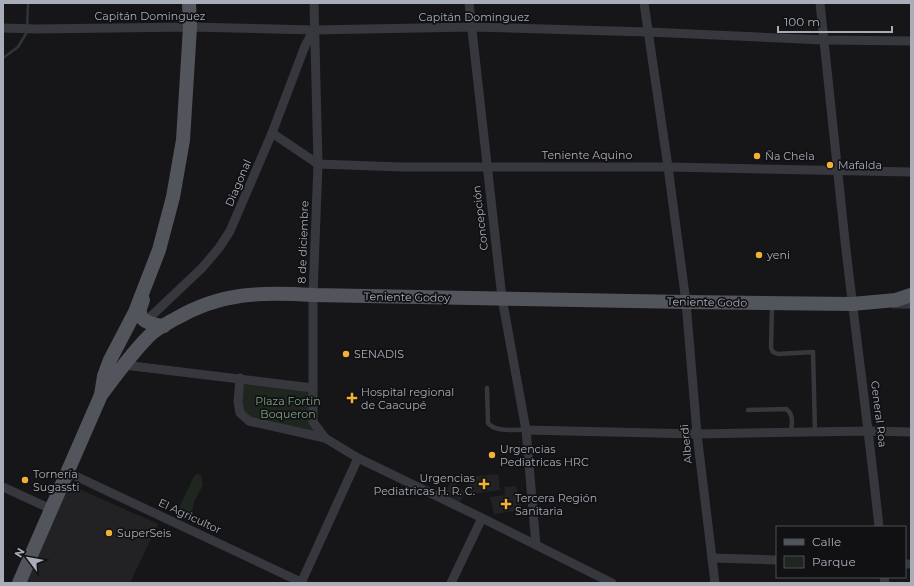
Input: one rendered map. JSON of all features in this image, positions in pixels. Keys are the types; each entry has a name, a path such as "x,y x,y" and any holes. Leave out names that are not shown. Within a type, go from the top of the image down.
{"main road":[{"path":"101,395 104,376 110,360 135,312 167,222 178,170 182,140 190,27 189,3"},
{"path":"148,277 147,288 140,310 142,318 146,321 164,326"},
{"path":"19,583 101,395 150,335 185,313 208,303 232,297 277,293 313,295"},
{"name":"Teniente Godoy","path":"313,295 502,298"},
{"name":"Teniente Godo","path":"502,298 852,304 896,300 911,295"}],"street":[{"name":"8 de diciembre","path":"314,3 318,164 313,295 313,422 325,438 358,458 482,518 606,582"},
{"name":"Concepción","path":"469,3 486,167 502,298 526,430 536,545"},
{"name":"Alberdi","path":"644,3 686,302 697,434 715,583"},
{"name":"General Roa","path":"820,3 852,304 869,431 879,526"},
{"name":"Capitán Dominguez","path":"3,28 190,27 314,30 472,27 648,32 824,40 911,41"},
{"name":"Diagonal","path":"146,321 202,268 219,248 237,216 272,133 305,46 314,30"},
{"path":"272,133 318,164"},
{"name":"Teniente Aquino","path":"318,164 402,167 668,167 911,172"},
{"path":"852,304 911,304"},
{"path":"124,365 313,388"},
{"path":"240,378 238,402 240,413 248,421 325,438"},
{"path":"526,430 697,434 869,431 911,432"},
{"path":"302,583 358,458"},
{"name":"El Agricultor","path":"67,472 302,583"},
{"path":"3,487 51,509"},
{"path":"451,583 482,518"},
{"path":"712,558 776,560"}],"lane":[{"path":"772,303 770,348 773,352 778,354 813,352 815,432"},
{"path":"487,388 488,423 496,429 526,430"},
{"path":"748,410 786,409 792,415 791,432"}],"shaded area":[{"name":"Urgencias Pediatricas H. R. C.","path":"498,474 500,490 470,494 468,477"},
{"path":"451,480 465,492 458,506 445,496"},
{"path":"68,484 158,524 130,583 23,583"},
{"name":"Tercera Región Sanitaria","path":"516,486 522,510 494,514 490,497 505,495 504,487"}],"green space":[{"name":"Plaza Fortin Boqueron","path":"240,378 313,388 313,422 325,438 249,421 240,413"},
{"path":"197,474 201,475 203,485 194,502 192,513 188,519 184,518 177,512 194,476"}],"waterway":[{"path":"3,58 18,47 27,32 28,3"}],"place":[{"name":"Ña Chela","path":"757,156"},
{"name":"Mafalda","path":"830,165"},
{"name":"yeni","path":"759,255"},
{"name":"SENADIS","path":"346,354"},
{"name":"Hospital regional de Caacupé","path":"352,398"},
{"name":"Urgencias Pediatricas HRC","path":"492,455"},
{"name":"Tornería Sugassti","path":"25,480"},
{"name":"Urgencias Pediatricas H. R. C.","path":"484,484"},
{"name":"Tercera Región Sanitaria","path":"506,504"},
{"name":"SuperSeis","path":"109,533"}]}
